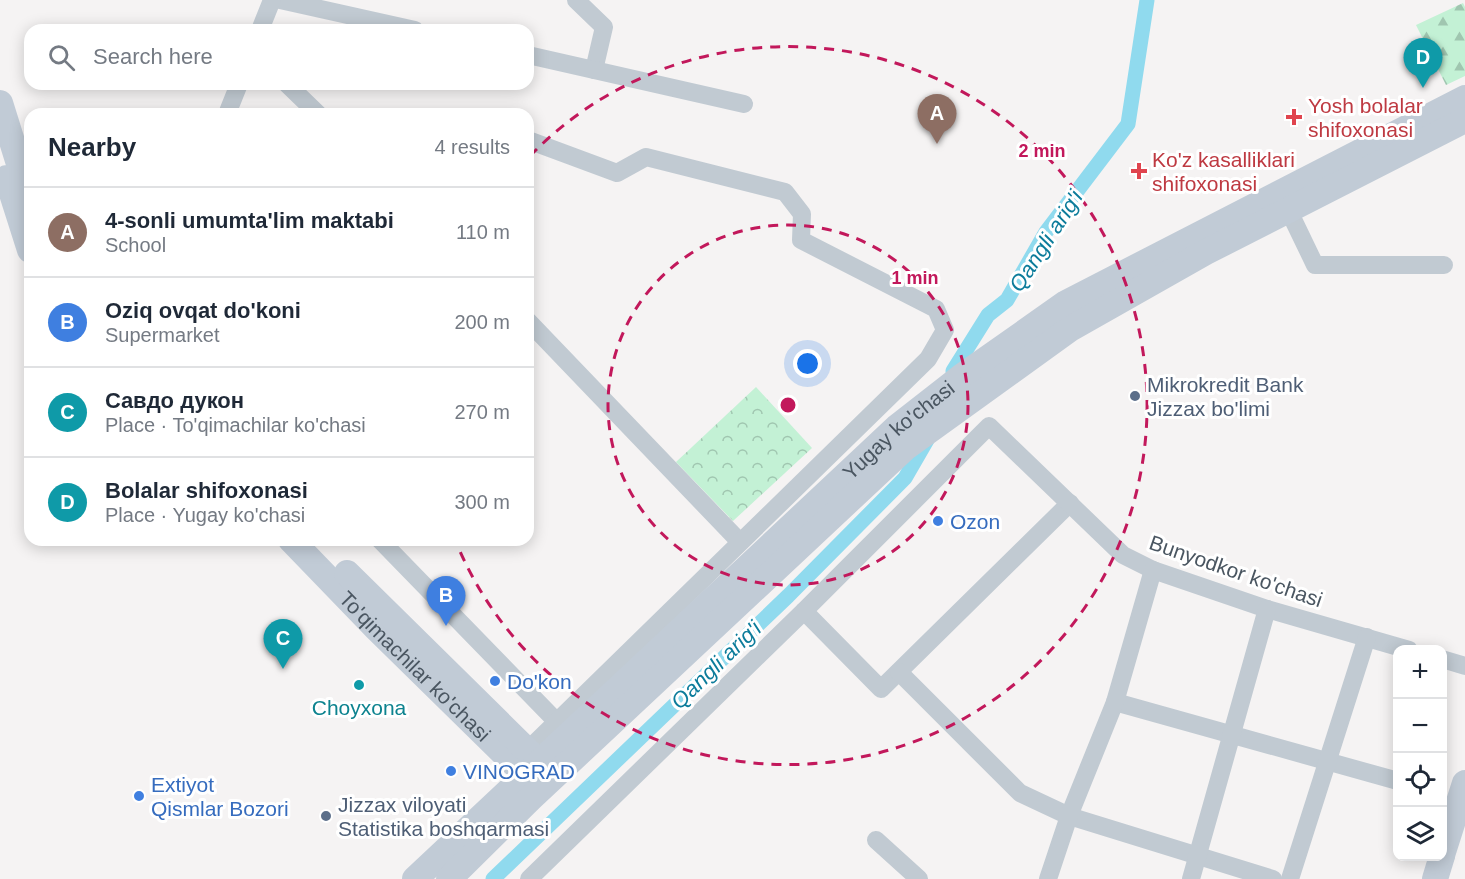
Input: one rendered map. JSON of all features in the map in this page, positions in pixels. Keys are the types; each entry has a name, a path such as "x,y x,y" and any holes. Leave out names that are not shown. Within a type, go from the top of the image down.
{"main road":[{"name":"Yugay ko'chasi","path":"450,879 537,771 897,427 961,377 1066,303 1465,98"},
{"path":"0,103 24,180"},
{"name":"Yugay ko'chasi","path":"415,879 905,448 1070,329 1162,275 1465,120"},
{"path":"0,155 24,231"},
{"name":"To'qimachilar ko'chasi","path":"297,546 376,628 537,771"},
{"name":"To'qimachilar ko'chasi","path":"319,546 537,771"},
{"path":"1447,833 1456,792"},
{"path":"1435,879 1440,861"}],"street":[{"path":"262,24 272,0"},
{"path":"280,0 388,24"},
{"path":"576,0 604,27 594,70"},
{"path":"534,56 744,104"},
{"path":"229,108 237,90"},
{"path":"293,90 312,108"},
{"path":"534,142 617,172 646,157 785,192 802,214 801,240 936,309 945,330 928,359 866,422 558,723 537,771"},
{"path":"1288,209 1315,265 1444,265"},
{"path":"534,327 741,542"},
{"name":"Bunyodkor ko'chasi","path":"804,611 989,426 1123,555 1153,570 1267,609 1393,645"},
{"path":"529,879 804,611 881,689 1070,503"},
{"path":"386,546 558,723"},
{"path":"1048,879 1068,816 1115,702 1153,570"},
{"path":"1191,879 1267,609"},
{"path":"1290,879 1367,637"},
{"path":"1447,660 1465,666"},
{"path":"899,672 1020,793 1068,816 1273,879"},
{"path":"1115,702 1393,780"},
{"path":"876,840 919,879"}],"green space":[{"path":"1463,3 1465,7 1465,76 1446,85 1416,25"},
{"path":"756,387 812,448 733,521 676,462"}],"waterway":[{"name":"Qangli arig'i","path":"953,371 988,315 1007,300 1046,232 1128,124 1147,0"},
{"name":"Qangli arig'i","path":"493,879 788,596 905,478 927,440"}],"place":[{"name":"Bolalar shifoxonasi","path":"1423,88"},
{"name":"Yosh bolalar shifoxonasi","path":"1294,117"},
{"name":"4-sonli umumta'lim maktabi","path":"937,144"},
{"name":"Ko'z kasalliklari shifoxonasi","path":"1139,171"},
{"name":"Mikrokredit Bank Jizzax bo'limi","path":"1135,396"},
{"name":"Ozon","path":"938,521"},
{"name":"Oziq ovqat do'koni","path":"446,626"},
{"name":"Cавдо дукон","path":"283,669"},
{"name":"Do'kon","path":"495,681"},
{"name":"Choyxona","path":"359,685"},
{"name":"VINOGRAD","path":"451,771"},
{"name":"Extiyot Qismlar Bozori","path":"139,796"},
{"name":"Jizzax viloyati Statistika boshqarmasi","path":"326,816"}]}
